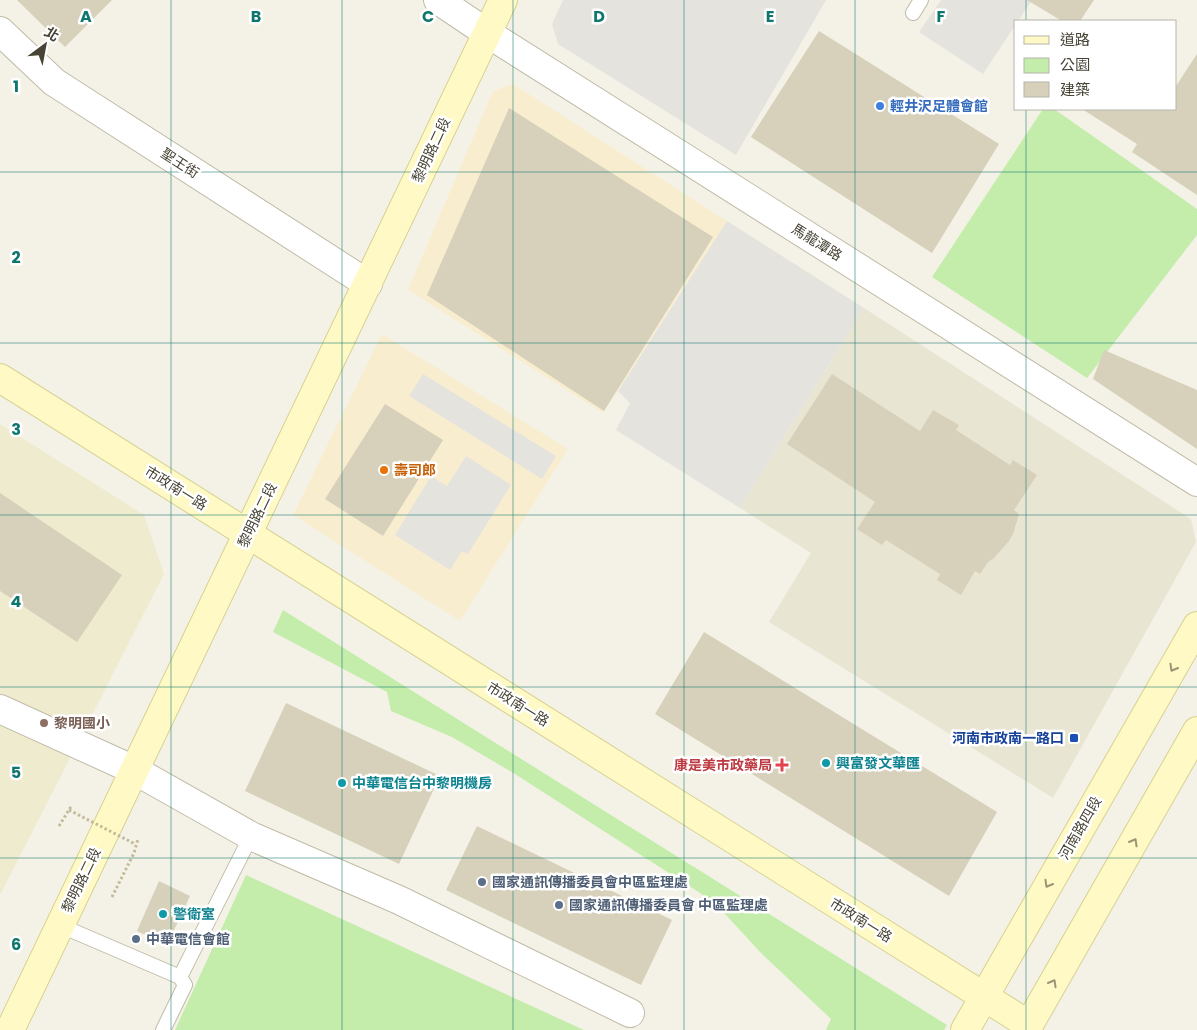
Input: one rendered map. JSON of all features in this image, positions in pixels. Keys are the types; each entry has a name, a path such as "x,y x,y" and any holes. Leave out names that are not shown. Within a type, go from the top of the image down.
{"street":[{"name":"馬龍潭路","path":"438,0 487,33 1197,482"},
{"name":"黎明路二段","path":"10,1030 503,0"},
{"name":"聖王街","path":"0,31 54,82 368,284"},
{"name":"市政南一路","path":"0,378 983,996 1030,1028"},
{"name":"河南路四段","path":"965,1030 1197,626"},
{"path":"0,709 134,770 251,836 399,900 630,1013"},
{"path":"1030,1028 1197,731"}],"lane":[{"path":"913,13 921,0"},
{"path":"180,977 251,836"},
{"path":"59,925 180,977 185,985 163,1030"}],"path":[{"path":"60,826 72,805"},
{"path":"69,810 135,844"},
{"path":"112,897 134,853 135,844 138,839"}],"shaded area":[{"path":"563,0 826,0 736,155 558,44 552,24"},
{"path":"941,0 1032,0 1019,20 1014,20 1014,27 983,74 919,32"},
{"path":"513,84 727,221 603,413 408,290 493,91"},
{"path":"727,221 864,308 740,508 616,430 630,403 618,391"},
{"path":"864,308 1191,519 1196,542 1053,798 769,622 811,553 740,508"},
{"path":"382,334 568,449 460,621 293,515"},
{"path":"423,374 556,456 542,479 409,396"},
{"name":"黎明國小","path":"0,424 144,515 164,574 0,895"},
{"path":"466,456 511,485 468,554 462,551 450,570 395,535 431,476 447,486"}],"green space":[{"path":"1042,110 1055,110 1197,209 1197,235 1087,378 932,277"},
{"path":"283,610 947,1025 944,1030 826,1030 831,1019 761,953 714,902 515,774 452,737 391,711 387,692 273,632"},
{"path":"246,875 584,1030 175,1030"}],"building":[{"path":"17,0 112,0 65,47"},
{"path":"1027,0 1094,0 1081,20 1060,20"},
{"path":"819,31 999,144 932,253 751,137"},
{"path":"1197,54 1197,195 1132,152 1137,144 1084,110 1177,110 1177,84"},
{"path":"509,108 713,237 604,411 427,295"},
{"path":"1104,350 1197,390 1197,449 1093,379"},
{"path":"832,374 920,431 933,410 959,425 956,430 1010,465 1013,460 1037,475 1014,510 1019,514 1009,541 988,562 980,574 975,571 961,595 937,580 940,574 886,540 882,545 857,529 875,502 787,444"},
{"name":"壽司郎","path":"385,404 443,440 383,536 325,499"},
{"path":"0,493 122,575 77,642 0,591"},
{"name":"興富發文華匯","path":"704,632 997,812 949,896 655,714"},
{"name":"中華電信台中黎明機房","path":"286,703 440,776 399,864 245,791"},
{"name":"國家通訊傳播委員會 中區監理處","path":"477,826 672,920 641,985 446,890"},
{"name":"警衛室","path":"159,881 190,896 167,945 137,931"}],"place":[{"name":"輕井沢足體會館","path":"880,106"},
{"name":"壽司郎","path":"384,470"},
{"name":"黎明國小","path":"44,723"},
{"name":"河南市政南一路口","path":"1074,738"},
{"name":"興富發文華匯","path":"826,763"},
{"name":"康是美市政藥局","path":"782,765"},
{"name":"中華電信台中黎明機房","path":"342,783"},
{"name":"國家通訊傳播委員會中區監理處","path":"482,882"},
{"name":"國家通訊傳播委員會 中區監理處","path":"559,905"},
{"name":"警衛室","path":"163,914"},
{"name":"中華電信會館","path":"136,939"}]}
